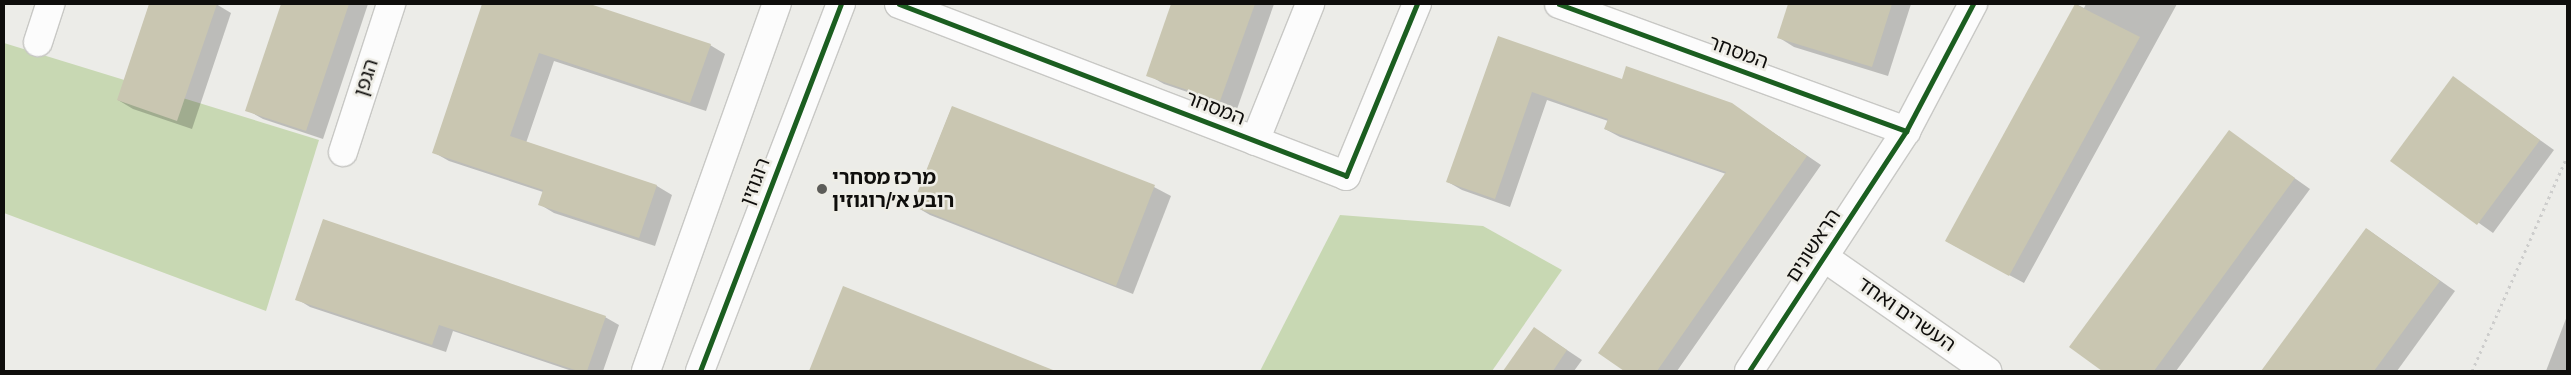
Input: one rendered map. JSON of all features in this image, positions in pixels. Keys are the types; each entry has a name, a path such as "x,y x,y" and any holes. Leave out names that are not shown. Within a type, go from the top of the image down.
{"street":[{"path":"38,42 50,4"},
{"name":"הגפן","path":"343,152 392,4"},
{"name":"רוגוזין","path":"646,371 777,4"},
{"name":"רוגוזין","path":"700,371 841,4"},
{"name":"המסחר","path":"899,4 1346,176 1417,4"},
{"name":"המסחר","path":"1255,141 1310,4"},
{"name":"המסחר","path":"1559,4 1906,130"},
{"name":"הראשונים","path":"1749,371 1825,258 1906,130 1973,4"},
{"name":"העשרים ואחד","path":"1825,258 1987,371"}],"path":[{"path":"2472,371 2567,157"}],"green space":[{"path":"4,43 319,140 266,311 4,213"},
{"path":"1340,215 1483,226 1562,270 1492,371 1260,371"}],"building":[{"path":"149,4 217,4 177,121 117,100"},
{"path":"281,4 349,4 306,131 245,111"},
{"path":"482,4 590,4 711,44 690,103 539,53 510,136 657,185 639,238 538,205 543,190 432,153"},
{"path":"1171,4 1255,4 1220,101 1146,76"},
{"path":"1788,4 1892,4 1872,67 1777,38"},
{"path":"2075,4 2140,37 2009,276 1945,241"},
{"path":"1498,36 1622,79 1626,66 1732,103 1807,156 1657,371 1624,371 1598,353 1726,172 1604,129 1608,119 1532,92 1495,199 1446,182"},
{"path":"2453,76 2540,140 2477,225 2390,161"},
{"path":"952,106 1155,185 1116,286 912,206"},
{"path":"2229,130 2295,178 2154,371 2102,371 2069,347"},
{"path":"323,219 606,316 587,371 578,371 439,325 432,345 295,300"},
{"path":"2366,228 2440,281 2374,371 2261,371"},
{"path":"843,286 1053,370 809,371"},
{"path":"1534,327 1567,350 1553,371 1503,371"}],"cycle path":[{"path":"700,371 841,4"},
{"path":"899,4 1346,176 1417,4"},
{"path":"1559,4 1906,131"},
{"path":"1749,371 1906,131 1973,4"}],"place":[{"name":"מרכז מסחרי רובע א׳/רוגוזין","path":"822,189"}]}
